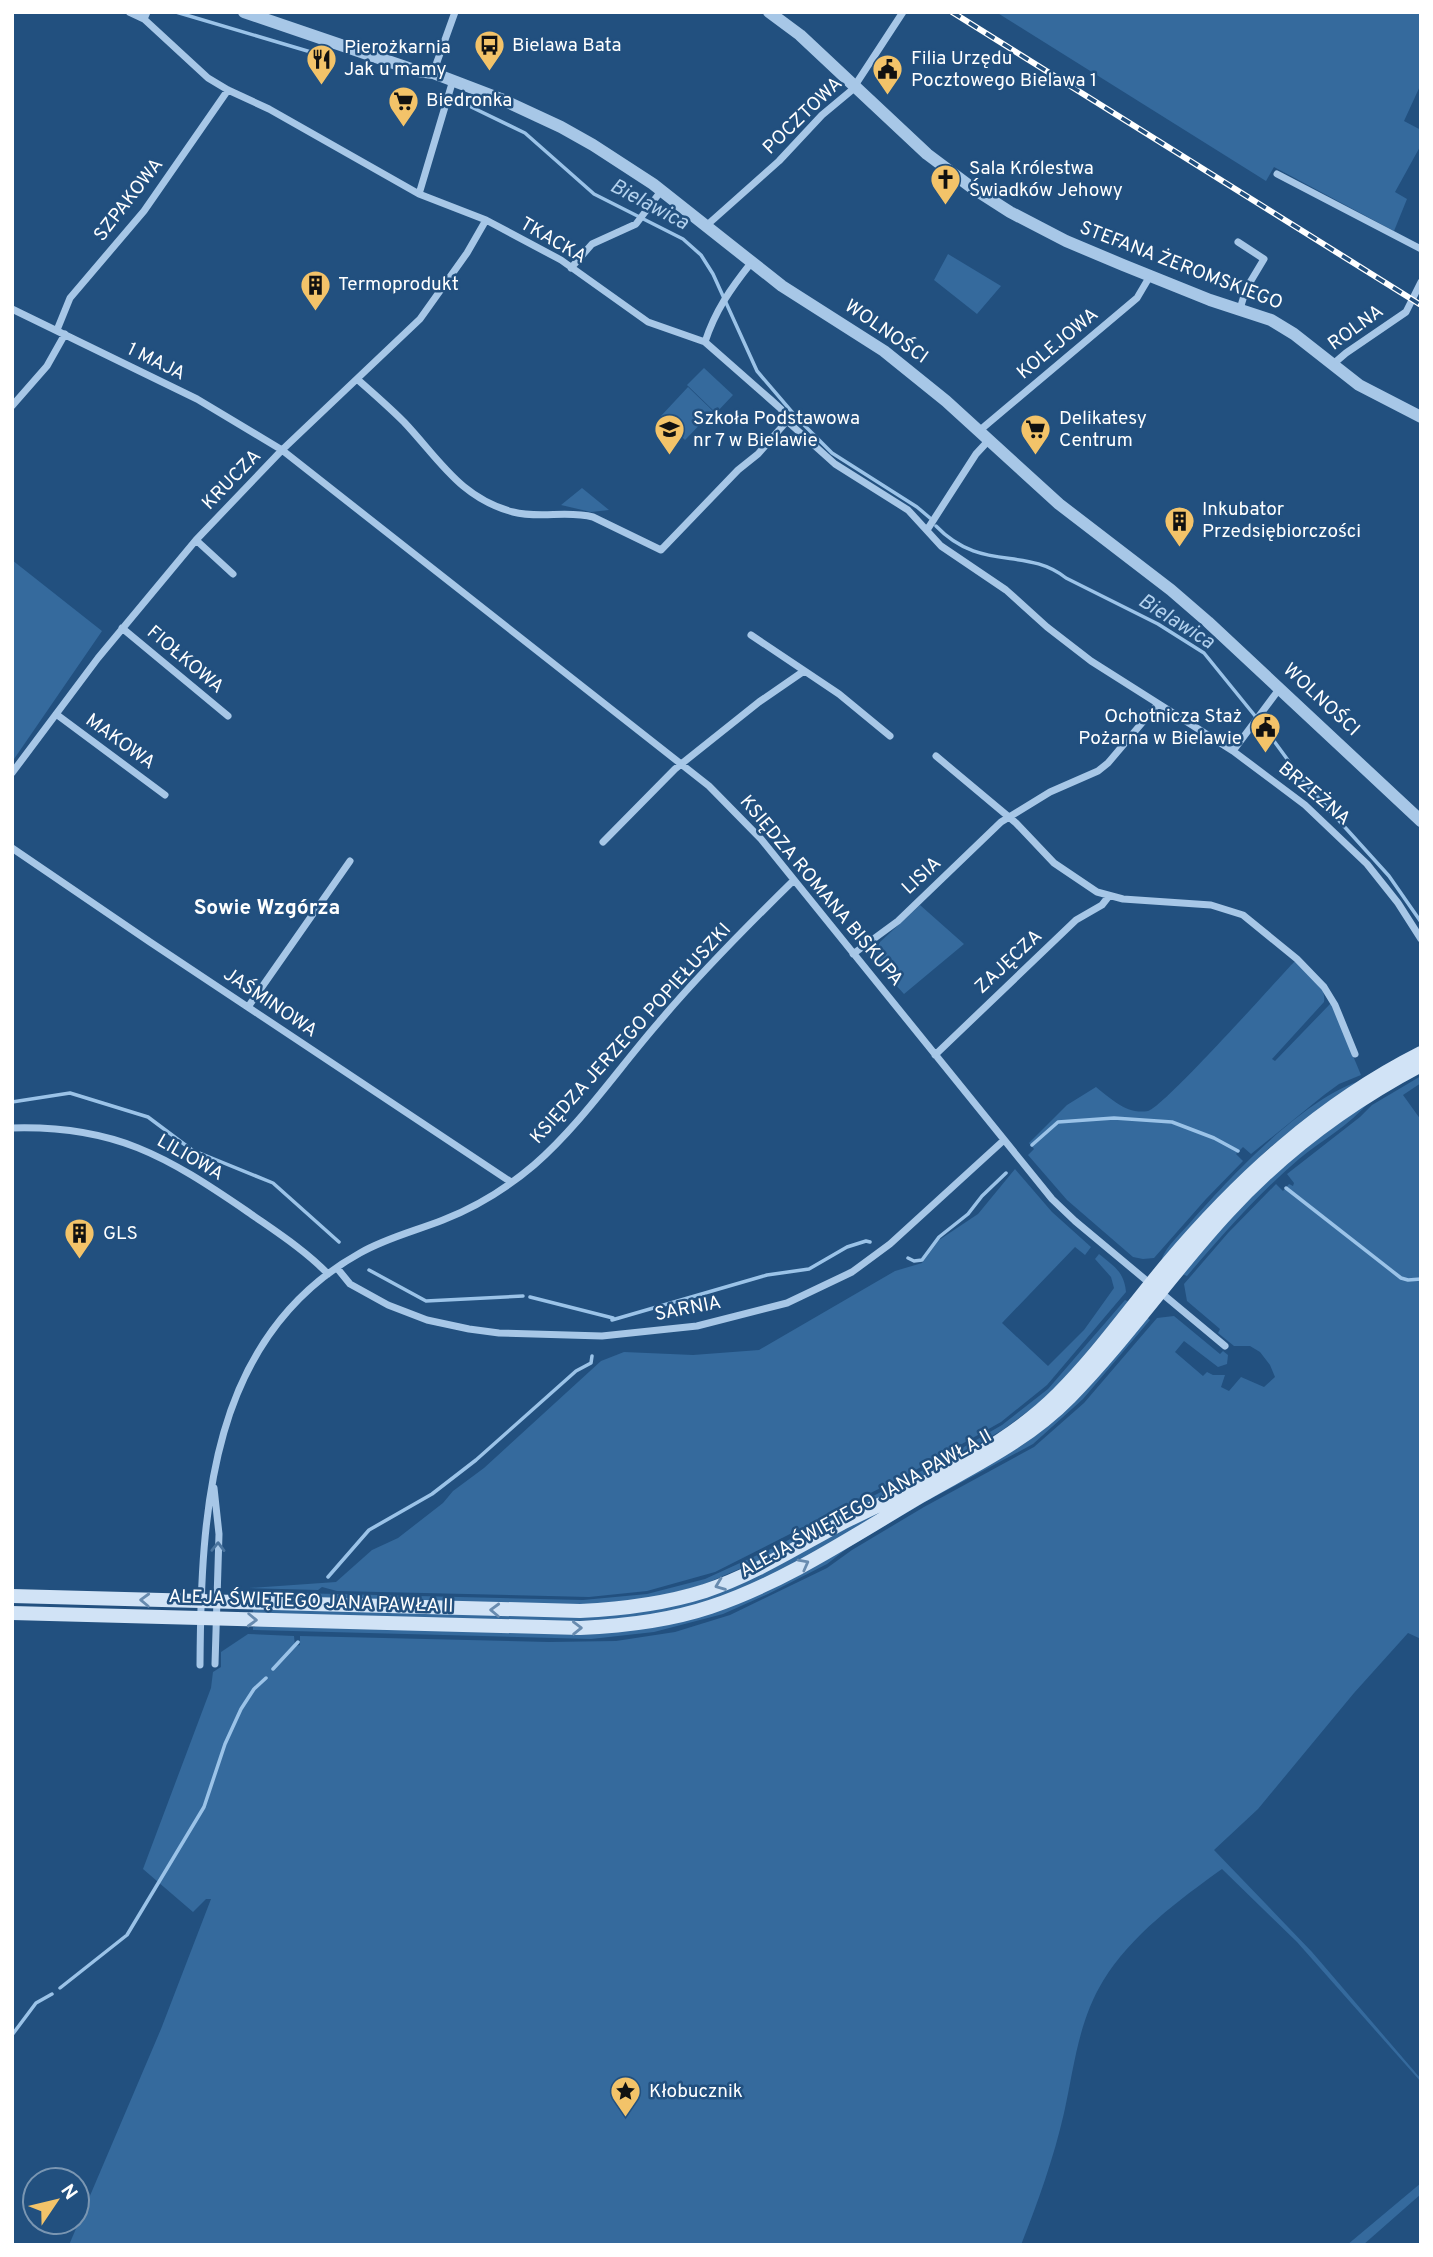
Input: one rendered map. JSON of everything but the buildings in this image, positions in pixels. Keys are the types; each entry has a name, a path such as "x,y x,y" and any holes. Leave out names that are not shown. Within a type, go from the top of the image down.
{"main road":[{"name":"ALEJA ŚWIĘTEGO JANA PAWŁA II","path":"12,1613 580,1628 639,1624 710,1607 743,1594 797,1567 1022,1438 1070,1397 1229,1195 1289,1139 1343,1099 1421,1053"},
{"name":"ALEJA ŚWIĘTEGO JANA PAWŁA II","path":"12,1596 580,1611 647,1605 704,1591 769,1563 940,1474 1015,1429 1069,1382 1228,1212 1286,1157 1342,1113 1421,1065"}],"street":[{"name":"TKACKA","path":"129,12 145,16 199,72 228,90 269,109 419,194 486,220 561,260 648,322 705,342 771,400 787,421 835,464 908,510 927,530"},
{"name":"WOLNOŚCI","path":"244,12 417,71 453,80 561,127 613,157 661,191 751,263 788,290 884,351 946,401 1059,504 1196,611 1421,821"},
{"path":"433,73 455,12"},
{"name":"STEFANA ŻEROMSKIEGO","path":"769,12 795,30 927,154 982,195 1066,241 1284,327 1366,389 1421,417"},
{"name":"POCZTOWA","path":"706,227 773,167 821,115 855,88 903,12"},
{"path":"419,194 453,80"},
{"name":"SZPAKOWA","path":"57,330 70,298 144,211 228,90"},
{"path":"1277,174 1421,249"},
{"path":"571,268 592,244 636,224 661,191"},
{"name":"KRUCZA","path":"12,773 122,628 196,540 282,450 420,319 486,220"},
{"path":"1238,242 1264,259 1245,292 1240,309"},
{"path":"705,342 720,305 751,263"},
{"name":"KOLEJOWA","path":"927,530 976,454 984,436 1137,298 1150,276"},
{"name":"ROLNA","path":"1332,365 1406,312 1421,282"},
{"name":"1 MAJA","path":"12,309 197,399 282,450"},
{"path":"12,406 47,366 65,334"},
{"path":"357,379 388,406 452,478 471,493 494,505 532,516 581,514 593,517 661,550 738,470 758,454 787,421"},
{"name":"KSIĘDZA ROMANA BISKUPA","path":"282,450 681,764 736,812 1062,1209 1225,1346"},
{"name":"BRZEŻNA","path":"927,530 941,546 1006,590 1091,662 1233,751 1305,804 1356,851 1398,903 1421,939"},
{"path":"196,540 233,574"},
{"name":"FIOŁKOWA","path":"122,628 228,716"},
{"path":"751,635 839,694 890,736"},
{"path":"603,842 681,764 759,702 804,671"},
{"path":"1233,751 1280,688"},
{"path":"1008,817 1050,792 1098,771 1108,763 1158,704"},
{"name":"MAKOWA","path":"56,714 165,795"},
{"path":"936,756 1008,817 1054,863 1109,897 1211,905 1243,915 1297,959 1324,986 1335,1005 1354,1054"},
{"name":"LISIA","path":"853,954 898,921 1008,817"},
{"name":"JAŚMINOWA","path":"12,848 511,1182"},
{"path":"248,1007 350,862"},
{"name":"KSIĘDZA JERZEGO POPIEŁUSZKI","path":"215,1664 209,1619 205,1524 227,1420 250,1365 281,1319 299,1299 337,1268 376,1245 465,1211 537,1162 560,1140 686,990 794,880"},
{"name":"ZAJĘCZA","path":"934,1055 1076,920 1102,905 1109,897"},
{"name":"LILIOWA","path":"12,1128 54,1128 87,1133 154,1153 196,1176 254,1216 309,1256 328,1275"},
{"name":"SARNIA","path":"337,1268 350,1284 388,1305 427,1320 469,1329 578,1336 650,1333 697,1326 787,1303 852,1272 890,1244 1003,1140"},
{"name":"KSIĘDZA JERZEGO POPIEŁUSZKI","path":"200,1665 209,1619 209,1601 219,1534 214,1484"}],"shaded area":[{"path":"996,12 1421,12 1421,84 1404,121 1421,130 1421,145 1395,192 1407,199 1394,231 1274,167 1266,181"},
{"path":"948,254 1001,286 977,314 934,280"},
{"path":"704,368 733,395 716,413 687,385"},
{"path":"688,387 713,411 685,440 661,416"},
{"path":"582,488 609,510 591,512 561,505"},
{"path":"12,560 102,631 12,762"},
{"path":"920,905 964,944 904,994 884,970 878,949 880,942"},
{"path":"1295,961 1319,984 1324,1002 1272,1059 1275,1061 1331,1003 1361,1075 1339,1084 1251,1154 1243,1147 1236,1154 1243,1161 1154,1258 1133,1257 1067,1200 1028,1155 1034,1149 1029,1143 1067,1105 1096,1087 1126,1108 1140,1112 1158,1105"},
{"path":"1421,1076 1421,1083 1403,1095 1421,1120 1421,1639 1408,1633 1354,1693 1258,1809 1214,1850 1312,1952 1421,2082 1297,1942 1222,1869 1173,1906 1127,1948 1103,1981 1082,2029 1055,2146 1021,2245 69,2245 73,2236 91,2236 91,2193 161,2029 211,1899 206,1899 193,1912 143,1869 211,1688 213,1672 221,1667 221,1652 248,1634 294,1636 295,1646 300,1645 300,1636 616,1641 675,1632 730,1615 827,1568 924,1507 1034,1447 1084,1403 1157,1318 1174,1316 1220,1354 1223,1351 1228,1355 1227,1364 1218,1367 1184,1341 1175,1352 1203,1376 1207,1372 1225,1375 1221,1387 1229,1391 1241,1377 1264,1387 1275,1377 1260,1352 1250,1346 1234,1346 1218,1333 1220,1329 1187,1301 1184,1284 1228,1233 1276,1184 1283,1191 1289,1184 1293,1186 1294,1183 1287,1174 1372,1105"},
{"path":"1357,1082 1269,1148 1214,1202 1164,1260 1162,1258 1170,1245 1205,1206 1266,1144 1312,1106"},
{"path":"1370,1101 1345,1125 1284,1172 1241,1215 1187,1276 1182,1274 1234,1215 1279,1171"},
{"path":"1015,1169 1052,1212 1091,1247 1085,1255 1075,1247 1002,1323 1048,1366 1084,1330 1114,1288 1111,1277 1095,1259 1099,1254 1121,1275 1126,1292 1047,1385 1001,1422 912,1472 715,1572 647,1591 589,1597 337,1591 322,1587 318,1590 249,1588 336,1582 372,1550 398,1538 443,1503 453,1491 484,1468 601,1361 624,1352 693,1355 759,1350 895,1271 922,1263 939,1240 978,1214"},
{"path":"1125,1300 1129,1302 1058,1386 1004,1429 915,1480 767,1557 702,1585 649,1599 581,1605 253,1597 255,1592 583,1600 647,1594 705,1579 773,1548 931,1466 1002,1425 1048,1389"},
{"path":"1147,1317 1150,1320 1083,1399 1033,1444 925,1502 849,1547 827,1564 723,1614 654,1632 591,1639 253,1630 253,1627 261,1626 683,1621 924,1501 1021,1446 1048,1426"},
{"path":"886,1509 802,1559 736,1592 682,1609 651,1615 560,1621 253,1614 253,1609 641,1612"},
{"path":"1421,2183 1421,2194 1363,2245 1347,2245"}],"waterway":[{"name":"Bielawica","path":"176,12 331,58"},
{"name":"Bielawica","path":"461,102 525,133 594,194 683,239 701,255 713,274 757,371 798,419 832,453 930,518"},
{"name":"Bielawica","path":"936,526 953,540 986,555 1035,563 1051,569 1158,624 1204,653 1304,782 1389,876 1421,922"},
{"path":"12,1102 70,1093 148,1117 192,1150 273,1183 339,1242"},
{"path":"1032,1145 1058,1122 1114,1118 1172,1122 1214,1138 1238,1151"},
{"path":"908,1258 914,1261 922,1260 939,1237 968,1214 1006,1173"},
{"path":"1286,1188 1401,1278 1421,1279"},
{"path":"612,1320 767,1275 809,1269 847,1247 870,1242"},
{"path":"369,1270 426,1301 523,1296"},
{"path":"530,1297 613,1318"},
{"path":"328,1577 369,1530 432,1494 476,1460 576,1371 591,1363 592,1356"},
{"path":"273,1669 298,1642"},
{"path":"60,1988 127,1935 204,1807 225,1744 241,1709 254,1689 266,1678"},
{"path":"12,2035 36,2003 52,1994"}],"railway":[{"path":"952,12 1421,305"}],"place":[{"name":"Bielawa Bata","path":"489,73"},
{"name":"Pierożkarnia Jak u mamy","path":"321,86"},
{"name":"Filia Urzędu Pocztowego Bielawa 1","path":"888,97"},
{"name":"Biedronka","path":"403,128"},
{"name":"Sala Królestwa Świadków Jehowy","path":"946,207"},
{"name":"Termoprodukt","path":"315,312"},
{"name":"Szkoła Podstawowa nr 7 w Bielawie","path":"670,457"},
{"name":"Delikatesy Centrum","path":"1036,457"},
{"name":"Inkubator Przedsiębiorczości","path":"1179,548"},
{"name":"Ochotnicza Staż Pożarna w Bielawie","path":"1265,755"},
{"name":"GLS","path":"80,1261"},
{"name":"Kłobucznik","path":"626,2119"}],"district":[{"name":"Sowie Wzgórza","path":"267,908"}]}
